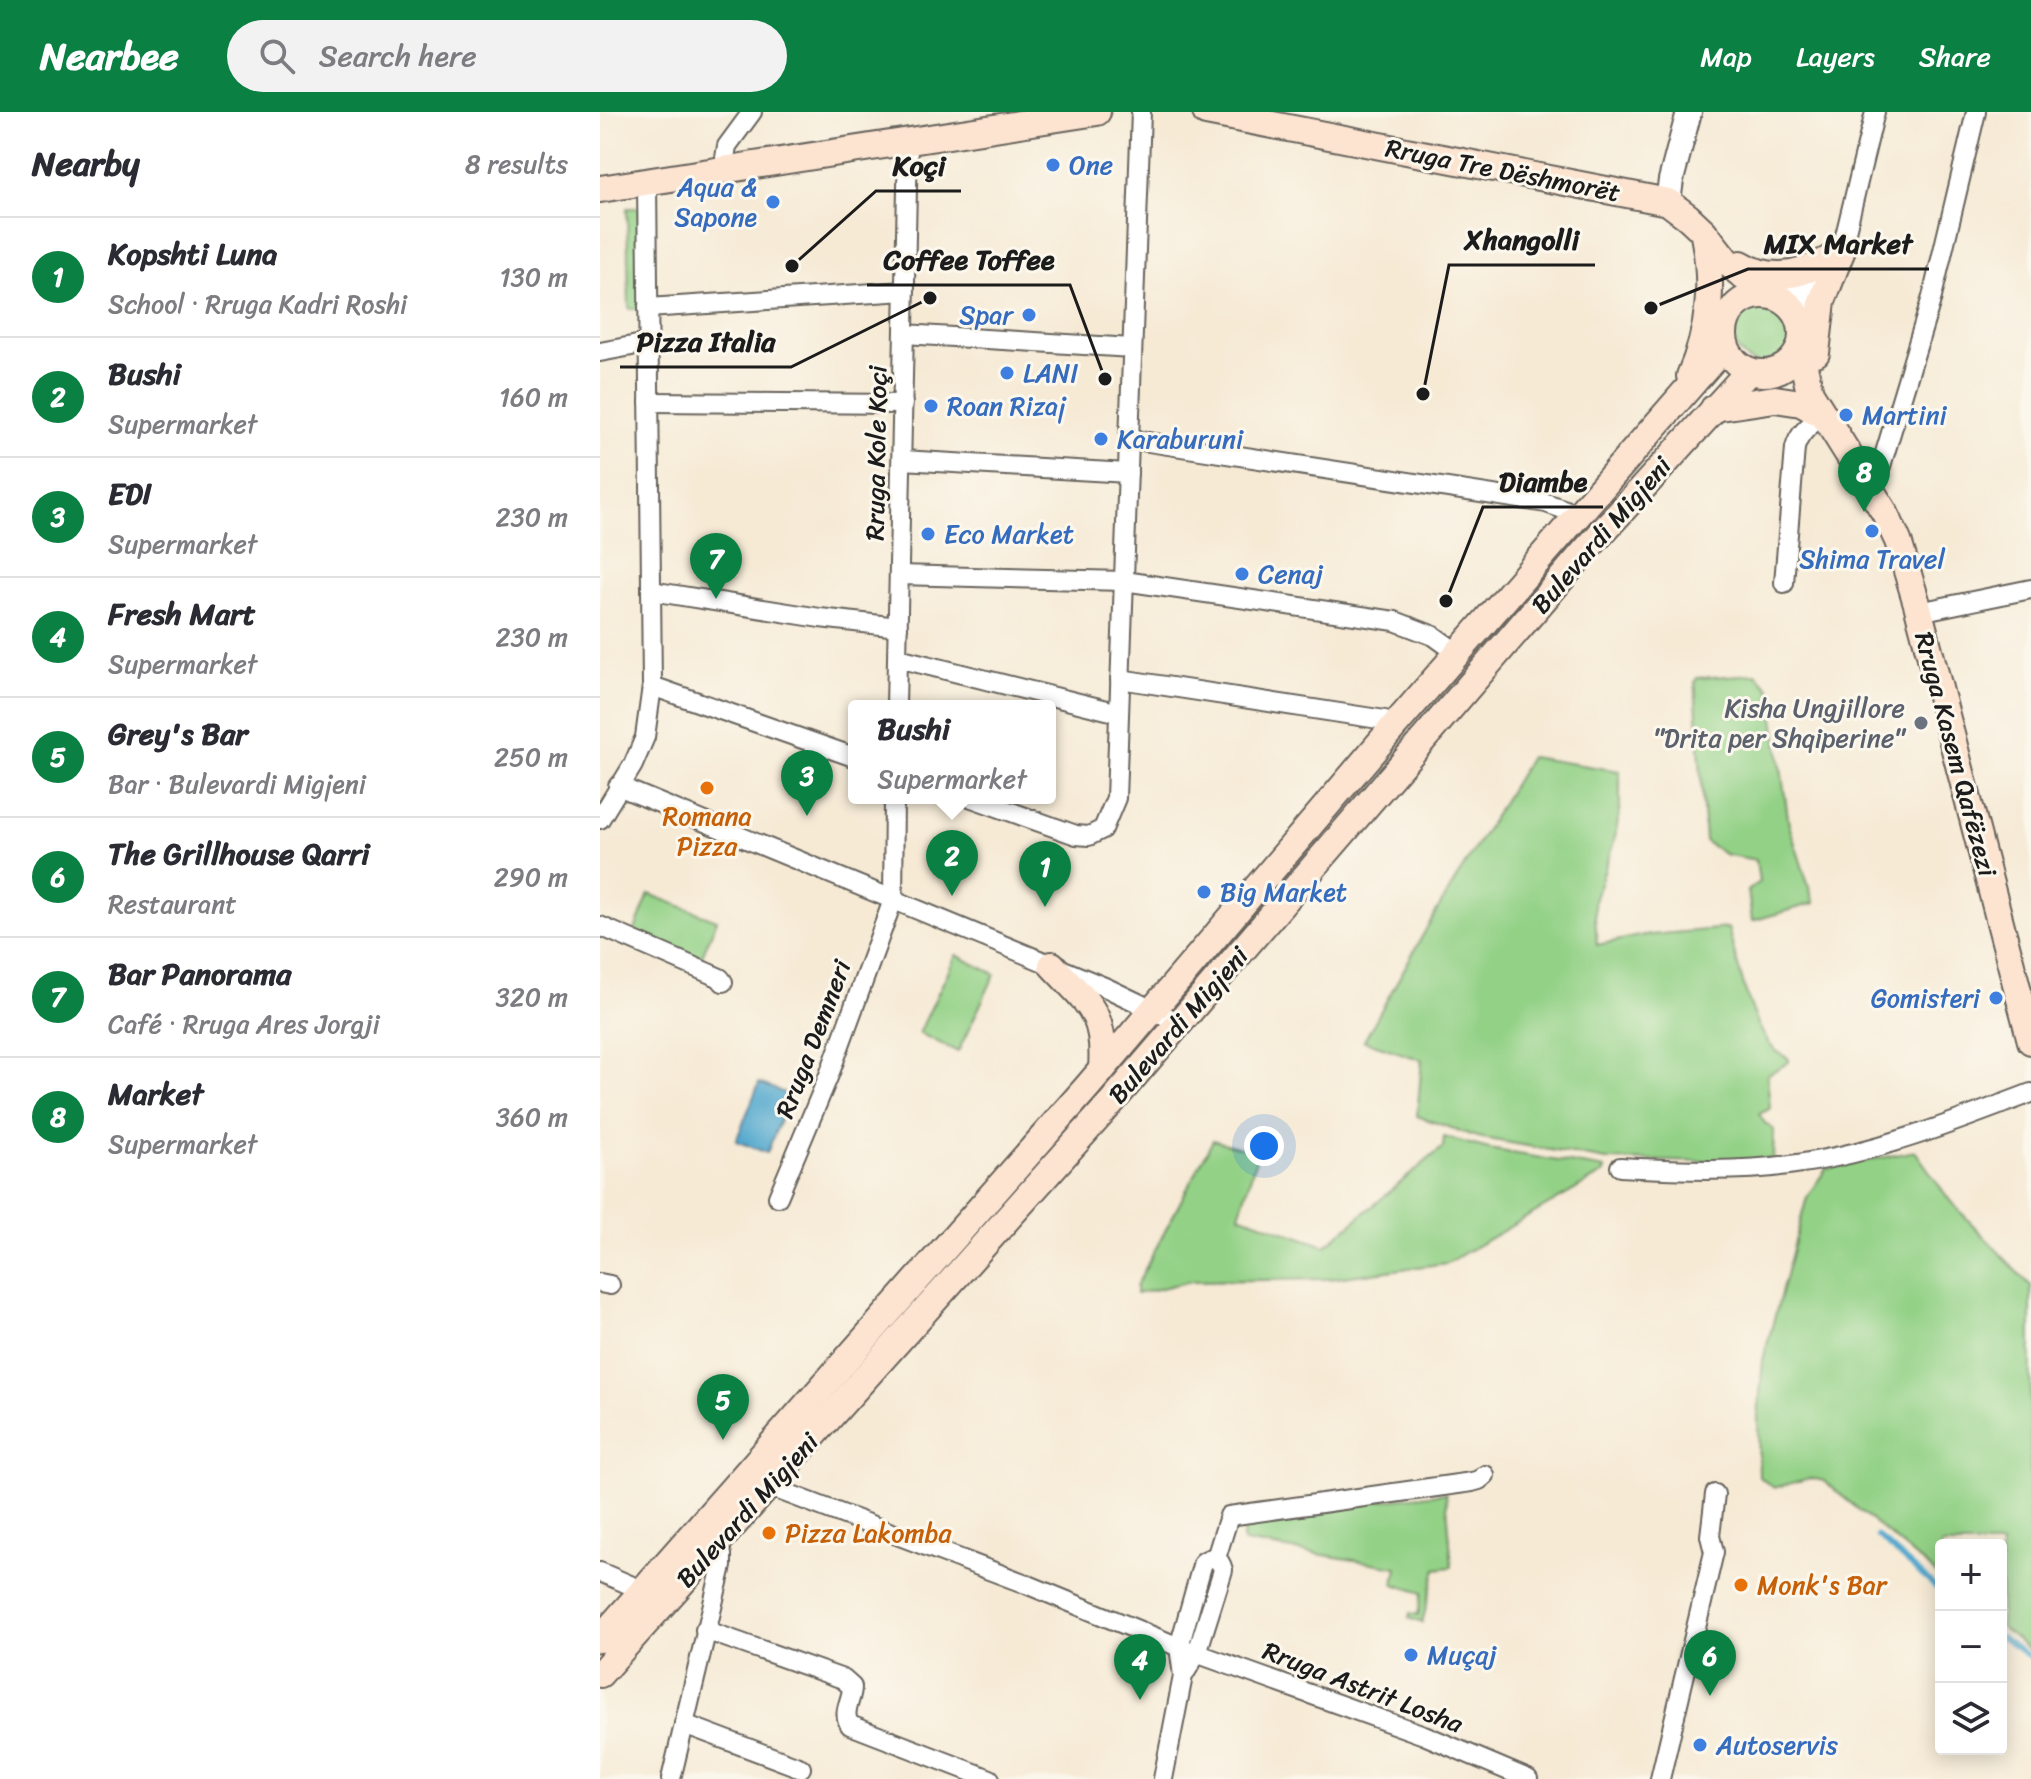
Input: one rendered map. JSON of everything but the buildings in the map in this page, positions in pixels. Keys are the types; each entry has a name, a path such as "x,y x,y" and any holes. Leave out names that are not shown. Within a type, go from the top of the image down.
{"main road":[{"path":"600,189 1092,112"},
{"name":"Rruga Tre Dëshmorët","path":"1220,113 1668,202 1771,296"},
{"path":"1717,249 1749,269 1770,276 1806,271 1841,252"},
{"path":"1717,249 1738,303"},
{"path":"1675,403 1698,357 1705,333 1717,249"},
{"path":"1824,416 1815,369 1818,329 1822,301 1841,252"},
{"path":"1771,296 1788,303 1801,336 1785,367 1761,372 1738,365 1725,346 1725,323 1738,303 1751,297 1771,296"},
{"name":"Rruga Kasem Qafëzezi","path":"1801,336 1810,393 1870,487 1898,541 2031,1041"},
{"name":"Bulevardi Migjeni","path":"600,1639 1102,1069 1396,724 1725,346"},
{"name":"Rruga Kasem Qafëzezi","path":"1761,372 1810,393"},
{"name":"Bulevardi Migjeni","path":"600,1674 1180,1023 1586,550 1714,408 1761,372"},
{"path":"1714,408 1775,399 1801,403 1824,416"},
{"path":"1052,965 1095,1012 1104,1043 1102,1069"}],"street":[{"path":"723,170 727,146 752,112"},
{"path":"989,804 1076,835 1096,835 1108,822 1116,798 1141,112"},
{"path":"1668,202 1689,112"},
{"path":"1801,336 1807,305 1822,277 1841,252 1875,112"},
{"path":"1870,487 1878,476 1932,297 1976,112"},
{"name":"Rruga Kole Koçi","path":"896,700 908,141"},
{"path":"600,819 633,765 645,737 652,686 647,182"},
{"path":"1771,296 1801,293 1822,277"},
{"path":"648,308 905,291"},
{"path":"904,334 1132,348"},
{"path":"600,352 648,343"},
{"path":"649,402 903,404"},
{"path":"1784,583 1797,438 1824,416"},
{"path":"1129,439 1546,503 1577,514"},
{"path":"902,460 1128,473"},
{"name":"Rruga Kole Koçi","path":"899,575 1124,581 1395,621 1434,636 1459,654"},
{"path":"1919,612 2031,589"},
{"path":"651,591 898,627"},
{"path":"898,658 1119,713"},
{"path":"1120,679 1371,717 1396,724"},
{"path":"652,686 848,755"},
{"path":"618,786 1052,965 1180,1023"},
{"path":"893,900 894,804"},
{"name":"Rruga Demneri","path":"778,1197 829,1075 893,900"},
{"path":"600,926 723,982"},
{"path":"1620,1167 1741,1168 1800,1164 1921,1134 2031,1093"},
{"path":"1163,1779 1203,1562 1216,1558 1229,1516 1472,1482 1485,1475"},
{"name":"Rruga Astrit Losha","path":"768,1486 1026,1584 1188,1650 1424,1735 1528,1779"},
{"path":"1660,1779 1714,1552 1710,1536 1715,1494"},
{"path":"671,1779 722,1566 717,1543"},
{"path":"600,1572 644,1591"},
{"path":"705,1630 843,1679 852,1687 845,1719 850,1725 990,1779"},
{"path":"684,1724 801,1768"}],"green space":[{"path":"627,208 640,208 642,309 629,309"},
{"path":"1763,306 1784,314 1792,335 1784,356 1763,364 1742,356 1734,335 1742,314"},
{"path":"1757,674 1770,689 1789,825 1814,903 1752,921 1748,891 1759,882 1756,860 1724,854 1705,841 1695,682 1697,678"},
{"path":"1530,757 1620,771 1620,810 1614,842 1594,901 1597,945 1639,936 1728,928 1758,1024 1773,1048 1789,1059 1789,1062 1767,1075 1770,1109 1759,1114 1774,1130 1773,1159 1714,1162 1606,1160 1477,1137 1417,1116 1422,1060 1364,1041 1429,924"},
{"path":"649,894 717,920 699,963 633,935"},
{"path":"956,955 995,974 958,1052 919,1033"},
{"path":"1444,1137 1489,1149 1605,1169 1604,1173 1447,1263 1328,1279 1191,1281 1136,1294 1136,1286 1213,1140 1258,1153 1239,1215 1325,1246 1443,1147"},
{"path":"1915,1151 1951,1202 2031,1286 2029,1650 2007,1632 2007,1539 1935,1539 1935,1573 1824,1481 1810,1478 1774,1488 1759,1477 1758,1417 1763,1360 1807,1197 1826,1169"},
{"path":"1446,1493 1452,1567 1436,1569 1422,1623 1409,1618 1410,1613 1418,1615 1422,1593 1394,1584 1397,1567 1243,1542 1244,1525 1256,1515"}],"water":[{"path":"759,1083 790,1095 767,1153 736,1141"}],"waterway":[{"path":"1877,1536 1935,1587"},
{"path":"2007,1641 2031,1658"}],"place":[{"name":"One","path":"1053,165"},
{"name":"Aqua & Sapone","path":"773,202"},
{"name":"Koçi","path":"792,266"},
{"name":"Pizza Italia","path":"930,298"},
{"name":"MIX Market","path":"1651,308"},
{"name":"Spar","path":"1029,315"},
{"name":"LANI","path":"1007,373"},
{"name":"Coffee Toffee","path":"1105,379"},
{"name":"Xhangolli","path":"1423,394"},
{"name":"Roan Rizaj","path":"931,406"},
{"name":"Martini","path":"1846,415"},
{"name":"Karaburuni","path":"1101,439"},
{"name":"Market","path":"1864,512"},
{"name":"Shima Travel","path":"1872,531"},
{"name":"Eco Market","path":"928,534"},
{"name":"Cenaj","path":"1242,574"},
{"name":"Bar Panorama","path":"716,599"},
{"name":"Diambe","path":"1446,601"},
{"name":"Kisha Ungjillore \"Drita per Shqiperine\"","path":"1921,723"},
{"name":"Romana Pizza","path":"707,788"},
{"name":"EDI","path":"807,816"},
{"name":"Big Market","path":"1204,892"},
{"name":"Bushi","path":"952,896"},
{"name":"Kopshti Luna","path":"1045,907"},
{"name":"Gomisteri","path":"1996,998"},
{"name":"Grey's Bar","path":"723,1440"},
{"name":"Pizza Lakomba","path":"769,1533"},
{"name":"Monk's Bar","path":"1741,1585"},
{"name":"Muçaj","path":"1411,1655"},
{"name":"The Grillhouse Qarri","path":"1710,1696"},
{"name":"Fresh Mart","path":"1140,1700"},
{"name":"Autoservis","path":"1700,1745"}]}
